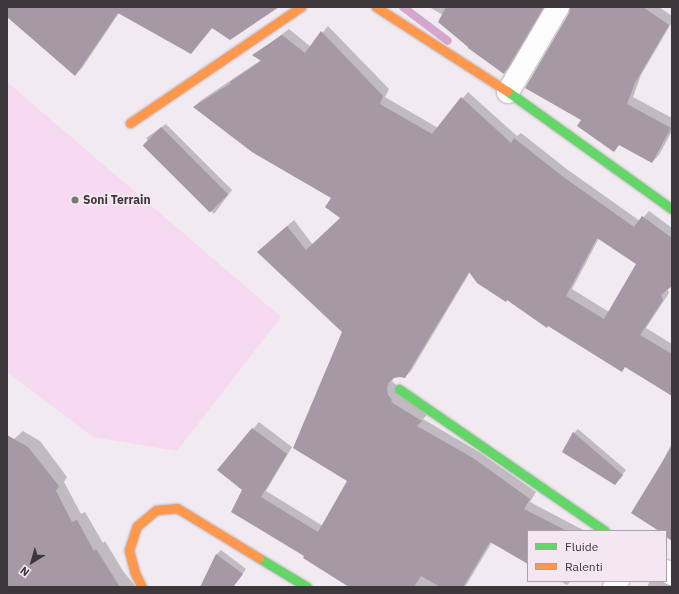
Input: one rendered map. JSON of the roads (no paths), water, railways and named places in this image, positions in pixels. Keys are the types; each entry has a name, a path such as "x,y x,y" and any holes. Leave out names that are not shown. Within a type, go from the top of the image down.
{"street":[{"path":"130,123 301,7"},
{"path":"376,7 508,92 672,209"},
{"path":"508,92 558,7"},
{"path":"399,389 604,530"},
{"path":"142,587 135,573 129,550 137,526 156,510 177,508 307,587"}],"waterway":[{"path":"403,7 448,41"}],"place":[{"name":"Soni Terrain","path":"75,200"}]}
